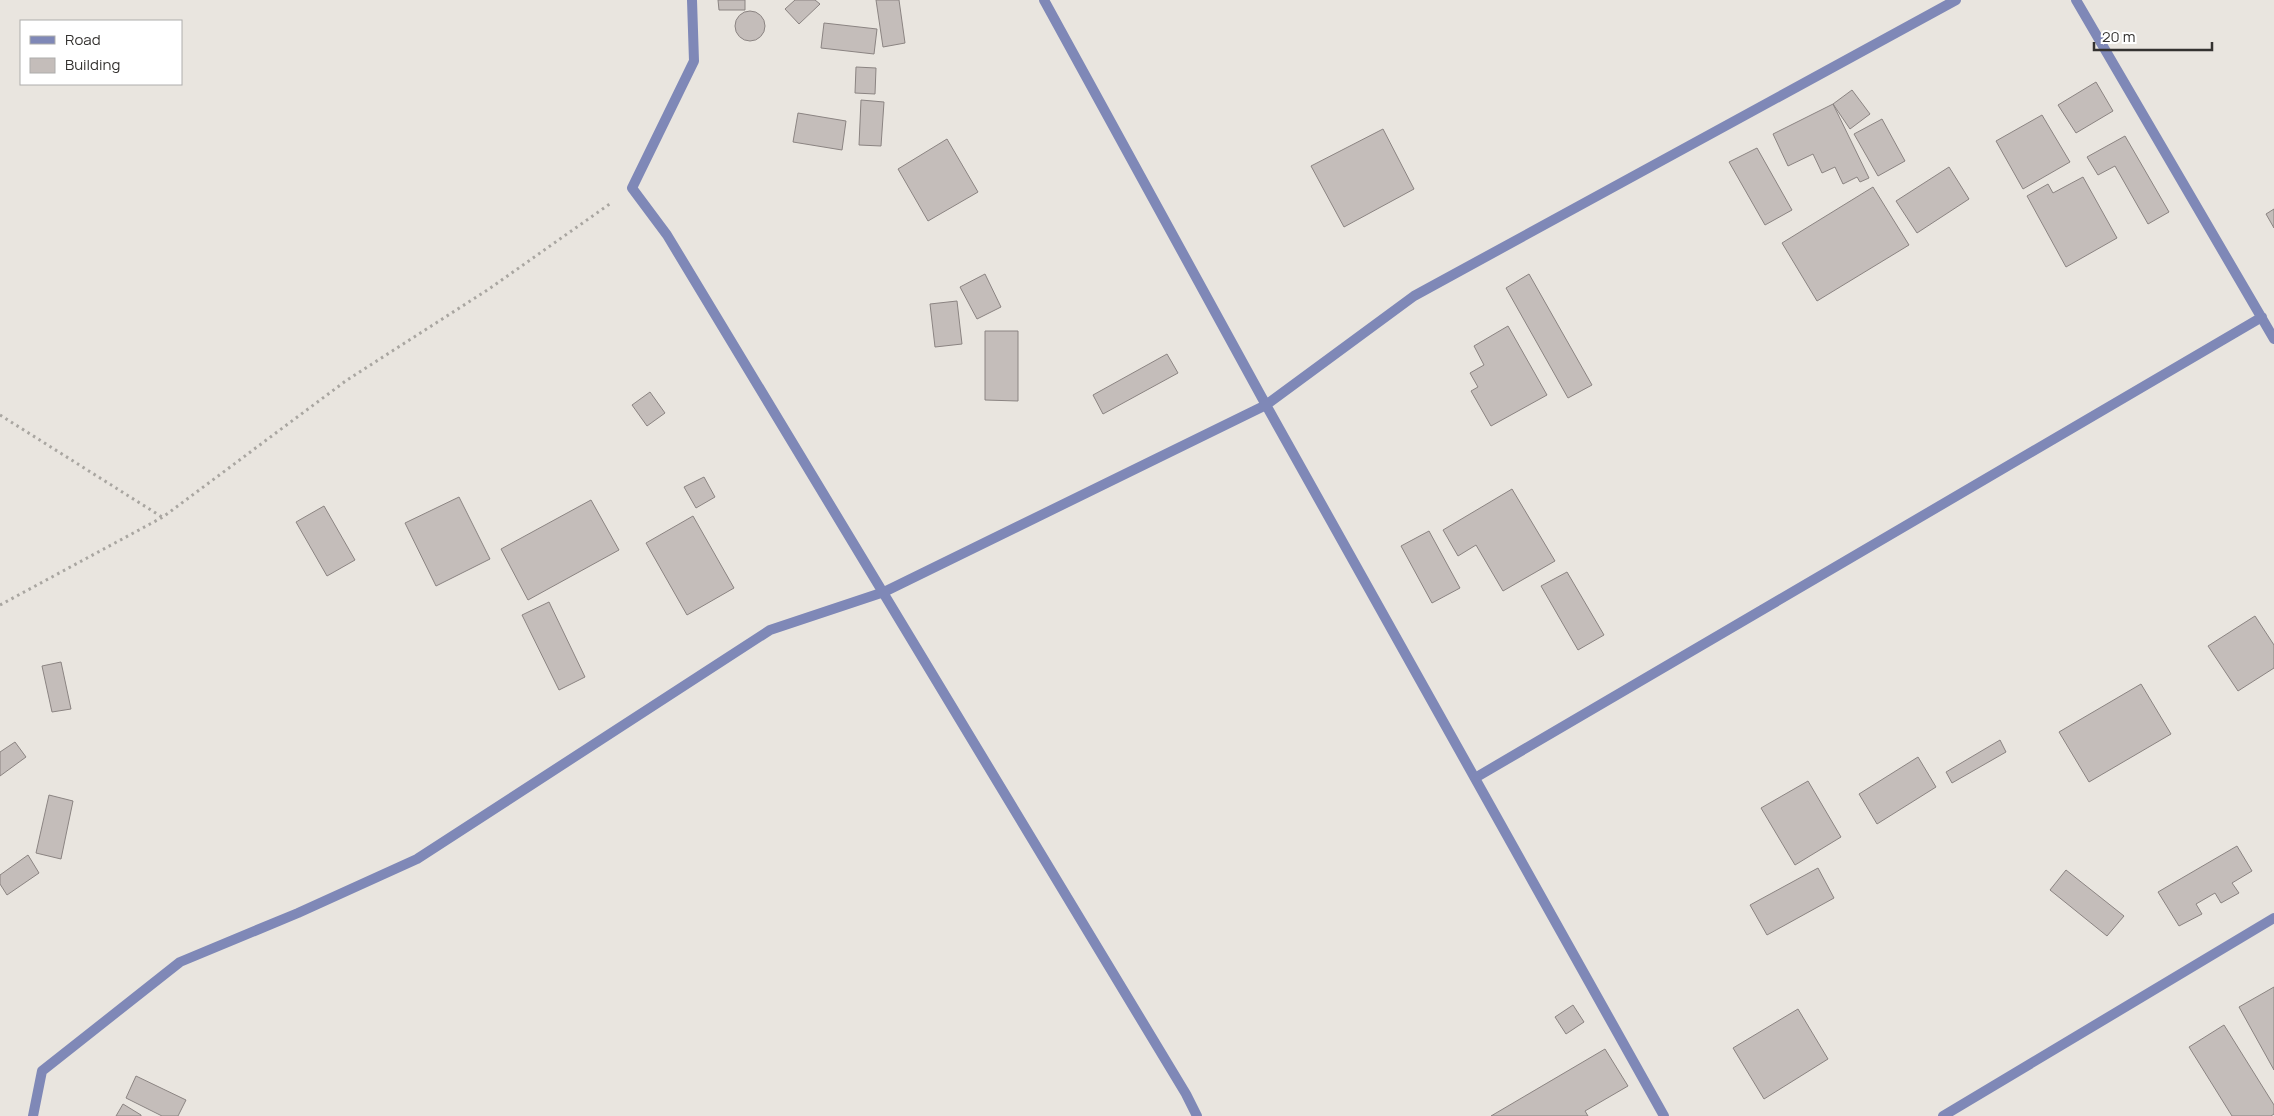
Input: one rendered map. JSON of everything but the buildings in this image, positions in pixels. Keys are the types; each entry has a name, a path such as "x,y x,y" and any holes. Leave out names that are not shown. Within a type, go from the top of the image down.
{"street":[{"path":"692,0 694,61 632,188 667,235 1171,1069 1197,1116"},
{"path":"1044,0 1266,405 1664,1116"},
{"path":"34,1116 42,1070 180,962 298,912 417,858 770,630 884,592 1266,405 1414,296 1956,0"},
{"path":"2076,0 2274,339"},
{"path":"1475,778 2262,316"},
{"path":"1943,1116 2274,918"}],"path":[{"path":"0,605 163,517 347,380 489,289 632,188"},
{"path":"0,415 163,517"}]}
